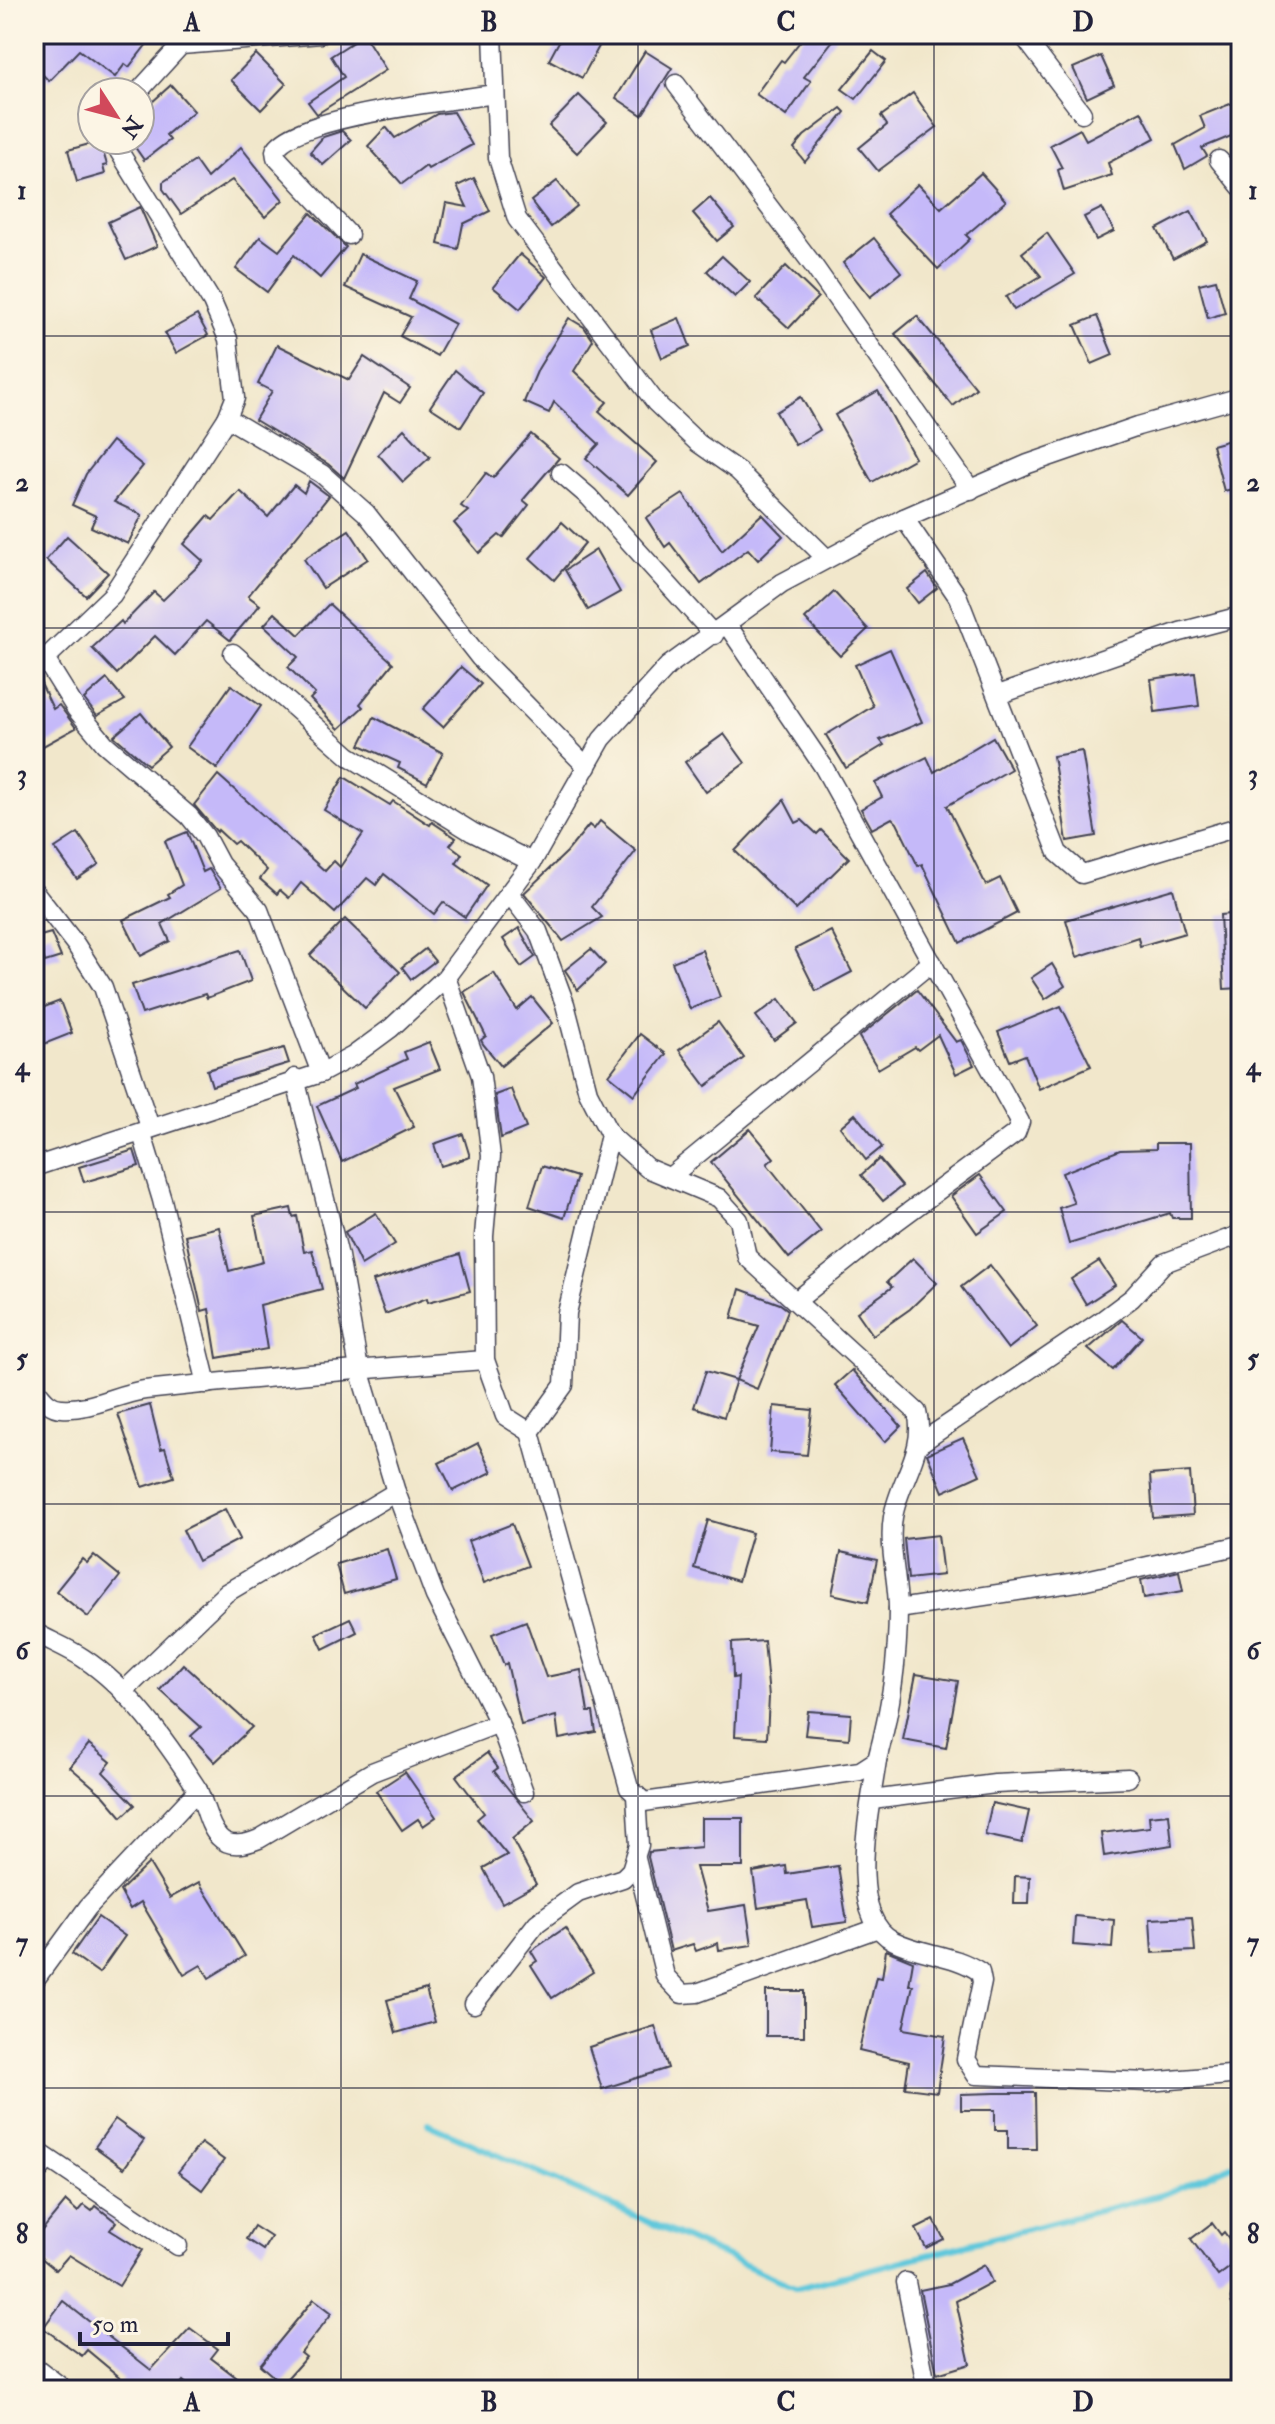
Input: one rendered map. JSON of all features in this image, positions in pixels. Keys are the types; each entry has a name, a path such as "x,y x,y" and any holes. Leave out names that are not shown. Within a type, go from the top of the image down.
{"street":[{"path":"150,76 177,40 321,34"},
{"path":"493,34 498,158 517,219 656,403 698,443 738,471 825,557"},
{"path":"1022,34 1082,113"},
{"path":"676,84 813,265 971,490"},
{"path":"349,235 276,157 277,145 283,139 367,112 495,94"},
{"path":"122,156 212,302 228,339 235,398 227,418 112,595 45,659 76,709 105,744 189,816 205,836 220,864 259,910 321,1073"},
{"path":"1219,160 1241,187"},
{"path":"34,1167 295,1078 321,1073 391,1028 446,977 509,893 532,862 602,739 641,693 668,666 782,583 825,557 904,518 1028,464 1138,426 1241,397"},
{"path":"227,418 322,474 366,513 480,658 587,767"},
{"path":"561,473 589,497 721,630 823,766 1007,1093 1020,1122 1016,1133 894,1223 796,1301"},
{"path":"904,518 958,597 1058,853 1073,869 1082,874 1241,826"},
{"path":"998,695 1180,632 1241,616"},
{"path":"233,653 349,756 472,832 532,862"},
{"path":"34,891 76,945 103,987 146,1130 207,1384"},
{"path":"509,893 538,931 565,1004 588,1092 610,1135 647,1168 719,1198 739,1220 747,1257 917,1412 922,1429 919,1444 892,1519 898,1609 891,1701 877,1760 864,1898 878,1928 892,1941 964,1961 980,1972 982,1982 966,2059 976,2075 1148,2082 1241,2074"},
{"path":"671,1176 932,962"},
{"path":"446,977 481,1076 491,1156 484,1236 485,1360 505,1416 530,1432 629,1788 644,1802 860,1771 877,1760"},
{"path":"295,1078 339,1256 359,1369 396,1492 435,1596 499,1723 524,1792"},
{"path":"530,1432 564,1385 567,1313 610,1135"},
{"path":"919,1444 1104,1319 1132,1298 1164,1263 1241,1234"},
{"path":"34,1387 46,1402 59,1409 93,1406 140,1391 485,1360"},
{"path":"123,1692 226,1593 396,1492"},
{"path":"898,1609 1077,1582 1241,1545"},
{"path":"34,1632 84,1658 123,1692 198,1790 219,1837 231,1844 245,1845 372,1772 499,1723"},
{"path":"872,1800 995,1784 1128,1778"},
{"path":"34,1981 88,1907 198,1790"},
{"path":"636,1796 636,1859 665,1976 682,1994 697,1993 878,1928"},
{"path":"474,2004 537,1923 578,1893 623,1878 636,1859"},
{"path":"34,2176 41,2154 178,2246"},
{"path":"906,2282 927,2390"},
{"path":"34,2366 65,2390"}],"building":[{"path":"34,34 134,34 147,44 129,67 125,64 116,76 79,50 49,81 34,66"},
{"path":"563,34 594,34 603,39 582,78 549,60"},
{"path":"806,34 838,34 804,77 811,81 786,116 756,94 781,60 784,62"},
{"path":"364,35 386,70 317,114 308,102 344,77 331,56"},
{"path":"645,51 672,68 642,115 616,98"},
{"path":"873,51 886,61 856,99 842,89"},
{"path":"256,54 286,84 261,110 231,80"},
{"path":"1101,56 1114,85 1087,98 1073,68"},
{"path":"171,85 194,111 166,135 170,140 156,151 156,99"},
{"path":"913,93 937,127 878,171 859,148 887,125 881,116"},
{"path":"579,95 607,122 577,153 549,126"},
{"path":"1235,102 1241,116 1241,132 1202,148 1207,156 1185,169 1175,145 1205,128 1200,116"},
{"path":"841,108 845,112 805,162 794,148 804,136"},
{"path":"1141,111 1155,138 1108,163 1112,175 1064,191 1058,170 1062,168 1050,145 1080,129 1086,140"},
{"path":"453,112 472,145 428,169 426,166 402,184 368,146 386,127 395,138 437,114"},
{"path":"342,131 351,140 323,165 310,152 323,137"},
{"path":"241,147 283,200 265,217 232,180 181,214 163,189 163,182 195,161 207,178"},
{"path":"76,148 76,156 104,156 105,174 77,182 68,150"},
{"path":"981,173 1006,201 966,235 970,239 938,269 886,214 918,184 941,208"},
{"path":"474,178 490,211 463,224 458,249 438,244 446,203 467,207 457,186"},
{"path":"557,181 577,206 551,227 531,201"},
{"path":"710,198 734,227 717,241 693,213"},
{"path":"140,207 157,246 126,260 108,222"},
{"path":"1102,208 1114,231 1096,240 1084,217"},
{"path":"1191,211 1207,241 1173,259 1157,229"},
{"path":"311,213 346,247 320,278 294,255 267,292 236,269 260,237 279,251"},
{"path":"1047,233 1075,274 1014,310 1006,297 1041,276 1022,253"},
{"path":"874,238 901,272 870,297 843,263"},
{"path":"360,254 417,281 409,299 455,324 437,356 400,336 411,317 345,287"},
{"path":"520,254 546,277 520,309 493,287"},
{"path":"722,256 750,282 735,297 707,271"},
{"path":"786,266 818,297 789,328 756,298"},
{"path":"1216,280 1225,313 1208,318 1199,284"},
{"path":"197,315 208,335 176,353 165,333"},
{"path":"917,316 976,388 953,406 895,334"},
{"path":"1097,316 1113,355 1092,364 1075,325"},
{"path":"569,318 584,327 593,340 574,371 607,402 599,411 657,462 628,495 586,458 599,444 554,402 549,413 524,402 538,369"},
{"path":"679,318 690,346 662,358 651,330"},
{"path":"277,345 349,380 364,357 410,388 400,403 384,393 344,478 328,464 255,420 272,391 258,384"},
{"path":"455,370 483,393 461,427 430,407"},
{"path":"878,391 915,458 872,482 835,415"},
{"path":"801,397 820,430 795,445 776,412"},
{"path":"404,429 430,457 403,482 378,454"},
{"path":"531,434 559,458 523,500 529,505 503,538 499,535 479,553 454,523 468,511 461,506 486,473 493,478"},
{"path":"1241,437 1241,487 1224,491 1212,445"},
{"path":"112,441 143,466 114,502 142,515 128,544 91,527 96,516 72,505 86,474"},
{"path":"309,481 329,496 248,596 260,605 230,640 206,621 175,655 155,636 117,674 92,648 121,621 123,624 154,592 163,600 203,561 184,544 208,516 213,520 240,491 268,517 294,485 304,493"},
{"path":"683,494 722,551 762,514 783,536 758,560 748,549 701,584 670,543 665,547 646,518"},
{"path":"562,522 585,543 554,580 530,558"},
{"path":"349,530 368,559 323,588 304,559"},
{"path":"67,536 108,573 86,596 46,560"},
{"path":"596,550 620,592 588,610 565,570"},
{"path":"927,573 937,588 918,603 907,589"},
{"path":"834,592 868,629 840,656 805,619"},
{"path":"329,604 393,663 360,704 363,707 339,729 310,699 315,694 288,667 298,657 264,625 275,613 299,635"},
{"path":"890,649 922,722 880,740 884,745 846,768 826,735 873,706 855,665"},
{"path":"461,667 481,684 443,727 423,709"},
{"path":"34,669 53,709 59,705 76,728 34,751"},
{"path":"1195,673 1199,706 1155,712 1151,679"},
{"path":"107,679 125,700 97,716 84,699"},
{"path":"231,685 261,706 217,769 187,747"},
{"path":"141,713 169,747 148,765 114,736"},
{"path":"374,717 443,753 427,783 398,768 400,763 360,745"},
{"path":"724,734 745,763 706,792 685,762"},
{"path":"993,737 1011,769 947,806 986,885 1000,878 1017,913 960,943 922,864 918,866 897,823 892,818 872,829 861,809 882,797 875,783 927,757 934,772"},
{"path":"1082,751 1096,836 1067,841 1053,756"},
{"path":"218,775 325,871 334,861 340,867 363,834 324,810 344,777 390,805 393,801 456,838 450,845 462,854 456,863 487,885 465,917 443,902 434,914 384,874 376,885 367,878 335,913 301,883 289,898 280,890 277,894 260,879 267,870 237,841 233,844 217,832 194,805"},
{"path":"784,800 796,823 802,820 817,834 821,830 849,858 796,910 735,851"},
{"path":"600,821 636,851 592,907 602,917 563,941 524,893 567,852 589,825 594,829"},
{"path":"187,832 203,872 209,869 221,888 162,924 170,941 141,956 123,920 170,897 168,894 182,885 165,841"},
{"path":"78,833 99,864 77,879 55,848"},
{"path":"1173,889 1185,933 1140,946 1138,937 1077,957 1066,920"},
{"path":"1241,913 1241,988 1224,989 1220,915"},
{"path":"345,919 400,972 365,1008 310,955"},
{"path":"519,928 535,957 521,967 503,939"},
{"path":"831,931 852,972 816,991 795,949"},
{"path":"51,933 61,957 45,962 37,937"},
{"path":"425,949 435,961 411,979 402,967"},
{"path":"591,949 605,964 578,990 565,970"},
{"path":"240,950 251,981 207,998 205,994 142,1014 132,985"},
{"path":"702,950 720,997 690,1009 672,962"},
{"path":"1052,964 1065,986 1045,999 1031,978"},
{"path":"494,973 517,1010 532,997 553,1023 501,1066 481,1040 486,1036 464,992"},
{"path":"917,990 956,1042 961,1040 974,1065 956,1074 938,1035 918,1050 915,1047 878,1069 859,1037"},
{"path":"779,999 797,1023 774,1040 756,1016"},
{"path":"60,1001 72,1033 34,1048 34,1011"},
{"path":"1061,1006 1091,1066 1039,1089 1025,1055 1010,1061 998,1032"},
{"path":"718,1022 744,1058 706,1086 679,1050"},
{"path":"640,1034 666,1054 634,1095 609,1075"},
{"path":"429,1042 440,1069 394,1087 414,1127 342,1162 317,1106 407,1059 404,1052"},
{"path":"284,1048 289,1063 212,1086 207,1070"},
{"path":"511,1089 526,1128 501,1138 495,1095"},
{"path":"855,1114 882,1147 866,1160 840,1127"},
{"path":"750,1129 774,1158 767,1164 821,1232 789,1258 711,1162"},
{"path":"463,1134 470,1157 441,1166 434,1144"},
{"path":"1156,1143 1190,1143 1191,1218 1172,1218 1170,1213 1069,1244 1059,1208 1074,1203 1062,1173 1120,1150 1156,1149"},
{"path":"134,1150 139,1166 84,1182 79,1167"},
{"path":"879,1159 902,1186 883,1201 861,1175"},
{"path":"542,1166 577,1177 564,1218 529,1206"},
{"path":"980,1175 1007,1212 977,1233 951,1196"},
{"path":"291,1208 293,1217 297,1216 304,1252 312,1250 322,1289 260,1305 267,1349 217,1358 209,1309 202,1311 185,1235 219,1227 229,1271 263,1262 254,1216"},
{"path":"376,1213 395,1244 361,1265 345,1232"},
{"path":"460,1254 470,1291 428,1302 427,1298 385,1314 373,1281"},
{"path":"913,1258 937,1283 910,1309 873,1335 857,1312 892,1287 887,1282"},
{"path":"1099,1261 1115,1285 1086,1304 1071,1279"},
{"path":"990,1265 1037,1326 1008,1349 961,1287"},
{"path":"740,1289 788,1310 757,1389 736,1380 759,1326 732,1318"},
{"path":"1122,1320 1142,1337 1113,1370 1088,1349"},
{"path":"852,1370 901,1426 885,1442 835,1385"},
{"path":"706,1371 736,1380 724,1417 694,1407"},
{"path":"150,1405 161,1449 165,1448 174,1477 143,1487 118,1414"},
{"path":"774,1406 812,1410 807,1455 770,1452"},
{"path":"963,1438 980,1475 943,1492 927,1454"},
{"path":"478,1443 492,1472 453,1491 439,1463"},
{"path":"1190,1472 1193,1515 1153,1518 1150,1475"},
{"path":"225,1509 240,1539 198,1561 183,1530"},
{"path":"708,1520 752,1533 738,1581 694,1568"},
{"path":"512,1524 528,1566 484,1583 468,1541"},
{"path":"938,1535 943,1575 908,1579 904,1539"},
{"path":"387,1549 396,1579 344,1594 336,1564"},
{"path":"841,1552 877,1560 868,1602 832,1594"},
{"path":"94,1555 120,1576 88,1617 56,1591 82,1559 87,1563"},
{"path":"1179,1571 1183,1591 1144,1598 1141,1580"},
{"path":"350,1618 357,1632 323,1649 316,1634"},
{"path":"526,1621 546,1677 581,1670 588,1712 593,1712 596,1732 559,1739 556,1716 521,1725 507,1663 504,1665 492,1634"},
{"path":"764,1641 769,1697 767,1738 735,1736 738,1677 733,1678 732,1643"},
{"path":"183,1664 252,1727 215,1762 191,1736 201,1727 160,1690"},
{"path":"916,1674 958,1681 946,1748 903,1740"},
{"path":"808,1711 851,1714 849,1739 805,1735"},
{"path":"89,1744 111,1762 103,1772 135,1805 122,1817 104,1796 70,1767"},
{"path":"487,1753 498,1768 494,1771 534,1821 512,1839 536,1884 502,1903 483,1868 507,1855 477,1819 484,1813 456,1776"},
{"path":"405,1772 436,1817 423,1826 418,1819 402,1830 376,1791"},
{"path":"992,1803 1029,1811 1022,1843 985,1835"},
{"path":"1169,1814 1172,1845 1104,1856 1101,1833 1150,1827 1149,1816"},
{"path":"701,1818 743,1818 743,1867 696,1867 708,1911 746,1905 752,1945 719,1950 718,1943 696,1951 693,1944 671,1951 649,1852 701,1847"},
{"path":"149,1863 170,1898 199,1882 245,1956 209,1978 201,1965 184,1975 141,1902 130,1909 120,1891"},
{"path":"786,1866 787,1874 838,1866 847,1922 812,1927 807,1900 758,1908 753,1872"},
{"path":"1015,1876 1030,1877 1029,1904 1014,1904"},
{"path":"1075,1916 1114,1920 1112,1948 1073,1945"},
{"path":"98,1917 125,1936 99,1973 72,1954"},
{"path":"1192,1917 1195,1951 1152,1953 1150,1919"},
{"path":"565,1928 593,1972 552,1998 531,1965 537,1961 531,1951"},
{"path":"886,1950 913,1961 909,1985 913,1985 903,2029 945,2036 937,2092 905,2088 909,2062 859,2050 876,1977 882,1978"},
{"path":"426,1989 435,2022 396,2033 387,2000"},
{"path":"766,1991 804,1991 804,2036 766,2036"},
{"path":"655,2026 668,2068 602,2089 589,2047"},
{"path":"1035,2093 1036,2149 1008,2149 1008,2130 995,2130 995,2110 961,2110 961,2094"},
{"path":"115,2119 144,2140 124,2168 95,2147"},
{"path":"201,2143 224,2160 202,2190 178,2172"},
{"path":"66,2201 78,2212 84,2205 92,2211 96,2206 116,2222 110,2230 142,2250 119,2286 69,2255 56,2270 34,2252 34,2240"},
{"path":"934,2220 944,2239 926,2248 916,2229"},
{"path":"1212,2223 1221,2235 1224,2232 1241,2255 1241,2259 1218,2276 1191,2239"},
{"path":"254,2226 271,2237 263,2250 246,2239"},
{"path":"984,2265 992,2282 956,2301 970,2364 937,2374 920,2290 949,2284"},
{"path":"314,2299 332,2313 301,2353 306,2357 282,2384 260,2365"},
{"path":"63,2301 151,2370 190,2328 218,2349 211,2358 253,2390 194,2390 183,2381 176,2390 115,2390 123,2380 87,2350 82,2356 43,2328"}],"waterway":[{"path":"428,2124 797,2288 1165,2194 1241,2161"}]}
